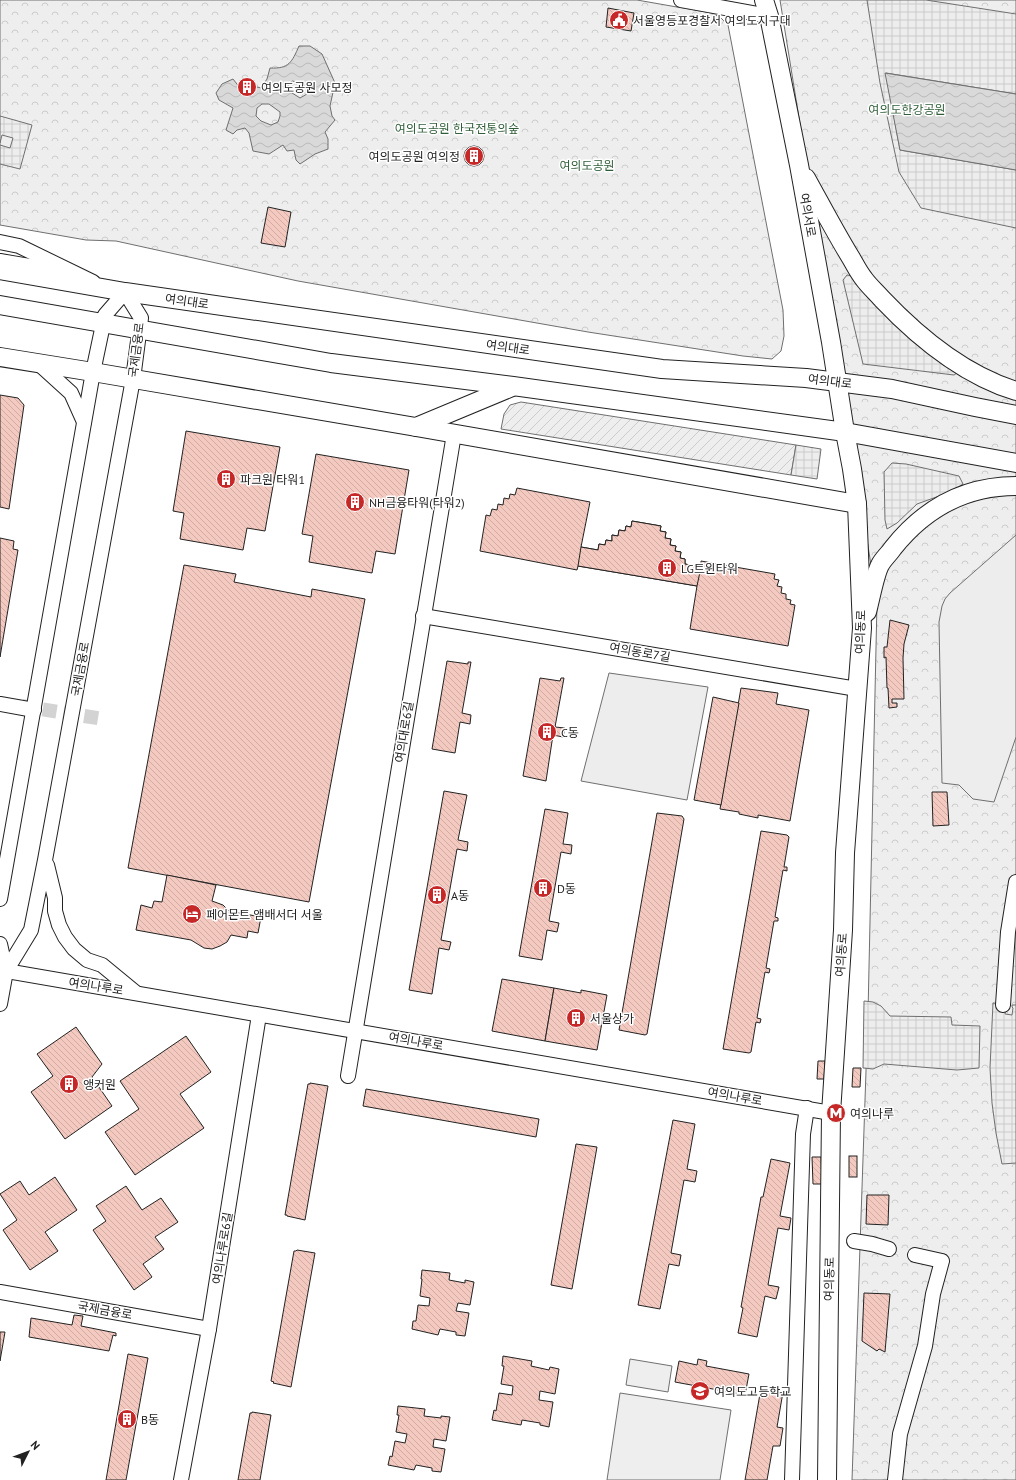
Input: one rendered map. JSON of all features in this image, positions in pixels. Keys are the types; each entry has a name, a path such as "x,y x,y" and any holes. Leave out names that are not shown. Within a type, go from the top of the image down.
{"main road":[{"name":"여의서로","path":"767,8 799,165 838,382 845,432"},
{"path":"799,165 863,278 898,315 934,346 962,366 980,377 1016,391"},
{"name":"여의대로","path":"0,270 118,291 662,369 806,378 892,389 1016,415"},
{"path":"0,305 331,363 513,386 845,432 1016,463"},
{"path":"0,357 133,378 857,504"},
{"path":"416,427 513,386"},
{"name":"여의동로","path":"827,1480 831,1112 843,930 845,853 862,628 857,504 845,432"},
{"path":"862,628 879,566 906,532 947,501 971,493 1001,487 1016,486"}],"street":[{"path":"680,0 767,8"},
{"path":"0,242 19,246 73,273 118,291 104,315 102,324 0,899"},
{"path":"0,261 73,273"},
{"name":"국제금융로","path":"3,971 32,930 133,378 141,318 118,291"},
{"path":"38,363 71,393 84,422"},
{"name":"여의대로6길","path":"348,1076 454,434"},
{"name":"여의동로7길","path":"423,616 857,689"},
{"path":"0,704 34,710"},
{"path":"46,860 55,898 57,918 65,937 74,950 87,960 102,965 136,993"},
{"path":"1003,1005 1008,932 1016,882"},
{"name":"국제금융로","path":"0,944 3,971 0,1004"},
{"name":"여의나루로","path":"3,971 831,1112"},
{"name":"여의나루로6길","path":"181,1480 209,1329 259,1015"},
{"path":"792,1480 803,1134 807,1108"},
{"path":"854,1241 889,1249"},
{"path":"895,1480 900,1434 925,1346 933,1294 942,1261 915,1255"},
{"name":"국제금융로","path":"0,1292 209,1329"}],"green space":[{"name":"여의도공원","path":"0,0 637,0 711,13 720,17 728,25 783,310 784,336 781,351 772,359 743,356 588,332 298,281 116,241 86,240 0,225"},
{"name":"여의도한강공원","path":"780,0 1016,0 1016,1480 852,1480 868,1013 877,602"},
{"path":"521,402 796,445 791,475 501,429 504,414 510,405"},
{"path":"630,1359 672,1366 668,1392 626,1385"},
{"path":"620,1393 731,1410 720,1480 607,1480"}],"shaded area":[{"path":"867,0 926,0 1016,14 1016,94 886,73 900,150 1016,170 1016,228 921,208 899,172 880,83"},
{"path":"0,116 32,125 20,169 0,164 0,145 10,148 13,138 2,135 0,143"},
{"path":"847,275 853,276 957,373 954,375 863,364 843,280"},
{"path":"796,445 821,449 817,479 791,475"},
{"path":"892,463 906,464 959,476 963,484 953,491 917,504 897,523 887,529 885,520 884,472"},
{"path":"1016,535 1016,737 994,802 973,799 959,785 942,783 939,622 942,606 950,593"},
{"path":"609,673 708,687 687,800 581,781"},
{"path":"864,1001 873,1002 881,1006 890,1016 951,1017 952,1025 980,1026 979,1068 957,1070 884,1064 873,1069 863,1068"},
{"path":"993,1003 1006,1005 1005,1014 1012,1015 1012,1005 1016,1005 1016,1163 1002,1164 996,1133 992,1103 990,1068"}],"water":[{"path":"299,46 310,46 322,54 335,83 330,106 332,116 335,120 325,132 328,139 328,149 315,154 300,164 296,160 294,150 287,151 283,145 269,154 253,151 249,133 245,128 237,130 233,134 226,130 233,108 219,100 216,93 222,84 233,79 240,88 240,91 252,93 252,90 257,87 261,88 267,79 270,68 286,66 297,52","holes":["292,81 302,83 307,88 307,94 300,98 289,91 287,87","262,104 269,104 280,112 278,122 271,125 261,121 256,116 257,108"]},
{"path":"885,73 1016,94 1016,170 900,150"}],"building":[{"name":"서울영등포경찰서 여의도지구대","path":"608,8 634,13 631,31 606,27"},
{"name":"여의도공원 사모정","path":"242,79 254,81 252,93 240,91"},
{"name":"여의도공원 여의정","path":"474,146 481,149 484,156 481,163 474,166 467,163 464,156 467,149"},
{"path":"268,207 291,212 285,247 261,243"},
{"path":"0,395 18,398 24,405 9,509 0,507"},
{"name":"파크원 타워1","path":"186,431 280,447 265,531 247,528 243,550 180,539 184,513 173,511"},
{"name":"NH금융타워(타워2)","path":"316,454 409,470 395,554 376,551 372,573 309,562 313,536 302,534"},
{"name":"LG트윈타워","path":"517,488 590,502 581,547 598,550 599,544 605,545 606,540 612,541 612,535 618,536 619,530 625,531 626,526 631,527 632,521 661,526 660,531 666,532 665,538 671,539 670,545 676,546 675,551 681,552 680,558 685,559 685,564 701,567 701,561 775,574 774,579 779,580 777,586 782,587 781,593 786,594 786,599 791,600 790,604 795,605 788,646 690,629 697,586 578,566 577,570 480,551 486,515 490,516 492,509 497,510 498,504 503,505 504,498 509,499 510,494 515,495"},
{"path":"632,521 661,526 660,531 666,532 665,538 671,539 670,545 676,546 675,551 681,552 680,558 685,559 685,564 701,567 697,586 578,566 581,547 598,550 599,544 605,545 606,540 612,541 612,535 618,536 619,530 625,531 626,526 631,527"},
{"path":"0,538 14,541 13,549 18,550 0,657"},
{"path":"184,565 236,574 234,582 311,597 312,589 365,599 309,902 128,868"},
{"path":"890,620 909,625 904,644 903,658 904,699 892,699 892,703 897,703 897,707 889,708 884,647 887,647"},
{"path":"447,661 468,664 468,662 471,662 462,713 471,715 470,724 460,722 455,753 432,749"},
{"name":"C동","path":"540,678 560,681 561,678 564,678 555,727 565,728 563,737 553,735 546,781 523,776"},
{"path":"741,688 778,693 776,704 809,710 790,821 758,815 758,818 739,814 739,812 720,809"},
{"path":"713,697 739,703 721,805 694,800"},
{"name":"A동","path":"444,791 467,795 458,840 468,842 467,851 457,849 441,940 451,942 449,950 439,948 432,994 409,990"},
{"path":"932,792 947,792 949,825 933,826"},
{"name":"D동","path":"545,809 568,813 563,844 572,845 571,854 561,852 549,921 559,923 557,932 547,930 542,960 519,956"},
{"path":"657,813 682,816 684,819 647,1034 645,1035 619,1030"},
{"path":"761,831 787,835 789,837 784,867 787,867 787,871 783,870 775,917 778,918 778,921 774,921 766,968 770,969 769,973 765,972 757,1018 761,1019 760,1023 756,1022 751,1052 749,1053 723,1049"},
{"name":"페어몬트 앰배서더 서울","path":"167,875 216,885 212,901 223,905 229,911 261,917 258,933 248,931 247,938 231,935 227,942 212,949 204,948 191,940 136,930 141,905 152,908 154,901 162,902"},
{"path":"502,979 554,988 545,1041 492,1031"},
{"name":"서울상가","path":"554,988 581,993 581,990 607,995 597,1050 545,1041"},
{"name":"앵커원","path":"76,1027 102,1064 92,1077 112,1106 65,1139 31,1092 53,1076 37,1054"},
{"path":"186,1036 211,1072 180,1094 204,1128 135,1175 105,1132 139,1109 120,1081"},
{"path":"818,1061 825,1061 824,1079 817,1079"},
{"path":"853,1068 861,1068 860,1087 852,1087"},
{"path":"308,1084 328,1086 305,1220 285,1215"},
{"path":"366,1089 539,1119 536,1137 363,1106"},
{"path":"673,1120 695,1124 687,1169 697,1171 695,1182 684,1180 671,1253 681,1255 679,1266 669,1264 660,1309 638,1305"},
{"path":"576,1144 597,1147 572,1289 551,1285"},
{"path":"849,1156 857,1156 857,1177 849,1177"},
{"path":"812,1157 821,1157 822,1184 813,1184"},
{"path":"771,1159 790,1163 780,1216 791,1218 789,1230 778,1228 768,1285 779,1287 776,1299 765,1296 757,1337 738,1333 743,1308 741,1307 761,1197 763,1197"},
{"path":"55,1177 77,1210 45,1232 58,1251 30,1270 3,1230 17,1220 0,1194 20,1181 29,1195"},
{"path":"126,1186 142,1210 161,1198 178,1222 155,1237 164,1249 143,1264 152,1277 134,1290 93,1230 106,1221 96,1206"},
{"path":"867,1195 889,1195 888,1225 866,1224"},
{"path":"297,1250 315,1253 291,1387 273,1383 274,1382 271,1381 294,1251"},
{"path":"422,1270 450,1273 449,1280 465,1283 465,1280 474,1282 470,1305 458,1303 456,1311 469,1313 465,1336 456,1335 456,1332 440,1329 438,1335 412,1329 413,1321 416,1321 418,1305 429,1306 430,1298 420,1296"},
{"path":"864,1293 890,1294 885,1352 879,1349 877,1351 862,1341"},
{"path":"74,1315 83,1316 81,1326 116,1333 116,1336 113,1335 109,1351 29,1337 31,1318 72,1325"},
{"path":"0,1332 5,1332 0,1361"},
{"name":"B동","path":"128,1354 148,1358 126,1480 106,1480"},
{"path":"503,1356 532,1361 531,1366 549,1370 550,1367 559,1369 555,1394 540,1391 539,1400 553,1402 549,1427 540,1425 540,1423 522,1420 521,1425 492,1420 494,1410 496,1411 499,1393 512,1395 513,1386 501,1384 504,1366 502,1366"},
{"path":"698,1359 707,1361 706,1366 749,1374 745,1395 675,1382 679,1361 697,1365"},
{"name":"여의도고등학교","path":"761,1388 780,1393 783,1392 777,1427 783,1428 780,1446 773,1446 767,1480 745,1480"},
{"path":"398,1406 425,1409 424,1416 441,1418 441,1416 450,1417 446,1441 434,1439 433,1447 445,1449 441,1472 432,1471 432,1468 416,1465 414,1470 388,1465 390,1456 392,1457 395,1441 405,1443 407,1434 396,1432 399,1415 397,1415"},
{"path":"250,1413 271,1415 260,1480 238,1480"}],"tunnel":[{"path":"22,706 103,719"}],"place":[{"name":"서울영등포경찰서 여의도지구대","path":"619,20"},
{"name":"여의도공원 사모정","path":"247,87"},
{"name":"여의도공원 여의정","path":"474,156"},
{"name":"파크원 타워1","path":"226,479"},
{"name":"NH금융타워(타워2)","path":"355,502"},
{"name":"LG트윈타워","path":"667,568"},
{"name":"C동","path":"547,732"},
{"name":"D동","path":"543,888"},
{"name":"A동","path":"437,895"},
{"name":"페어몬트 앰배서더 서울","path":"192,914"},
{"name":"서울상가","path":"576,1018"},
{"name":"앵커원","path":"69,1084"},
{"name":"여의나루","path":"836,1113"},
{"name":"여의도고등학교","path":"700,1391"},
{"name":"B동","path":"127,1419"}],"park label":[{"name":"여의도공원 한국전통의숲","path":"457,128"}]}
